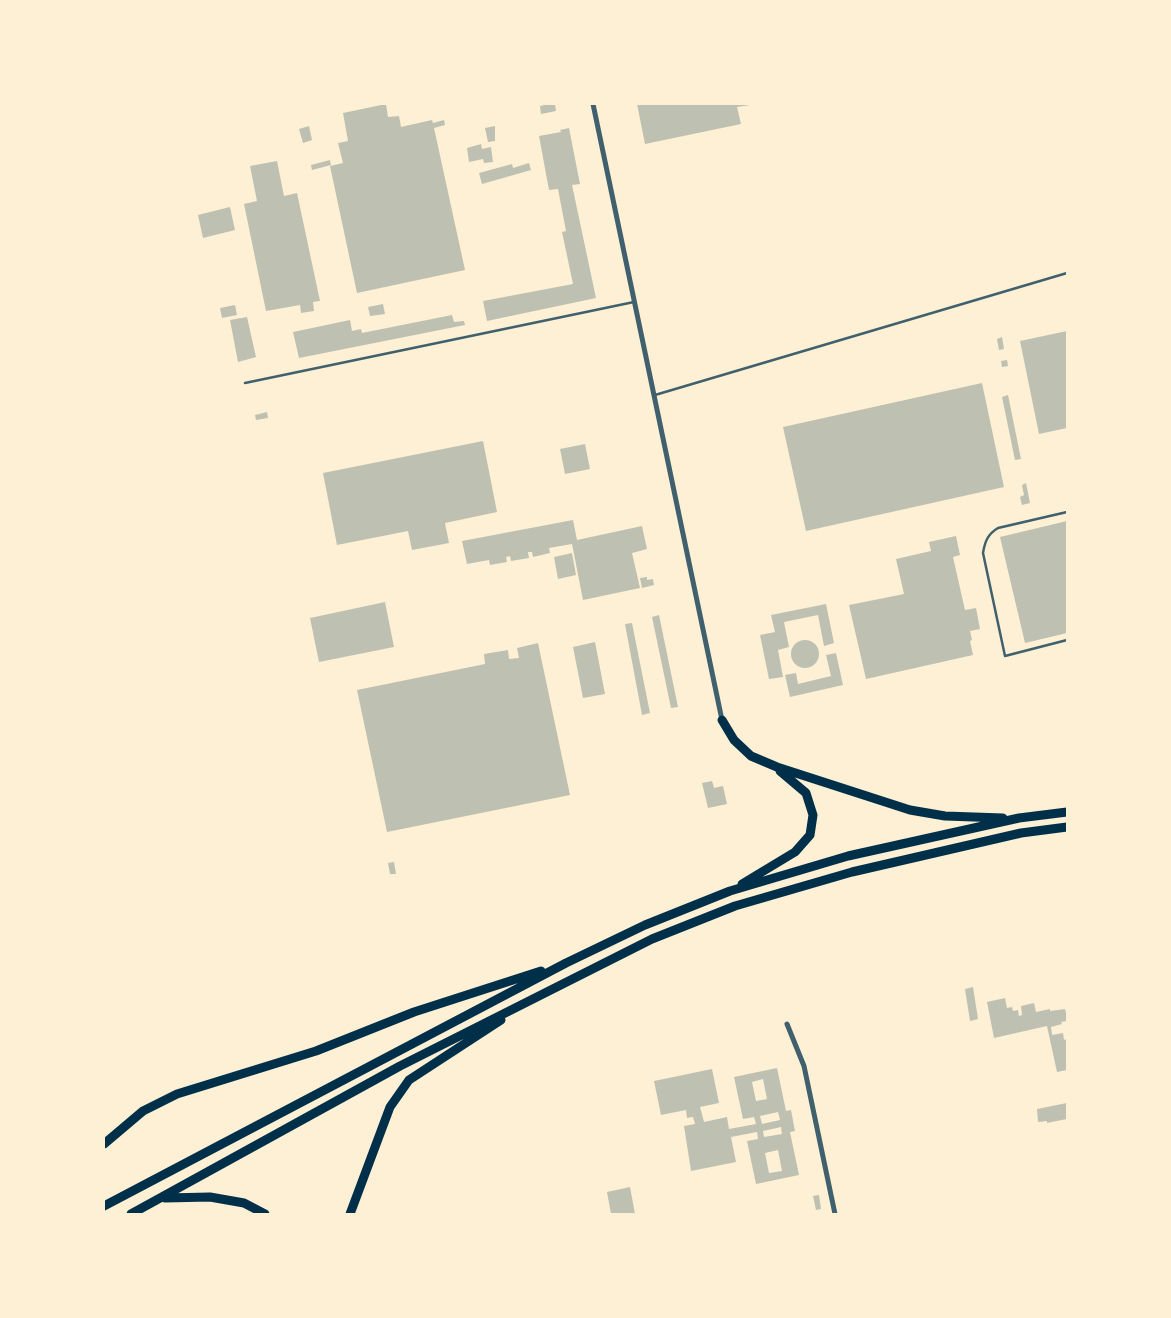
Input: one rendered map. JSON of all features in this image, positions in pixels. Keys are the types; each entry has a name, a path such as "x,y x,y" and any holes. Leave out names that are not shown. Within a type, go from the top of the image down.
{"highway":[{"path":"722,720 734,740 751,756 776,767 910,810 945,816 1019,818"},
{"path":"730,891 794,852 810,835 813,815 806,793 776,767"},
{"path":"104,1206 566,963 645,926 730,891 848,856 1019,818 1067,812"},
{"path":"131,1214 400,1066 652,939 735,906 852,872 1022,834 1067,827"},
{"path":"104,1144 144,1111 177,1094 316,1051 414,1012 566,963"},
{"path":"350,1214 390,1107 409,1080 541,995"},
{"path":"162,1198 210,1197 244,1203 265,1214"}],"street":[{"path":"593,104 722,720"},
{"path":"787,1024 804,1066 835,1214"}],"lane":[{"path":"654,395 1067,273"},
{"path":"245,382 634,302"},
{"path":"1067,512 998,528 991,532 987,538 983,553 1005,656 1067,640"}],"building":[{"path":"386,104 388,117 399,116 401,127 432,120 433,123 444,120 445,125 434,128 465,270 357,293 330,166 343,163 338,143 348,141 343,113"},
{"path":"555,104 556,111 541,114 540,106"},
{"path":"637,104 750,105 737,107 741,124 645,144"},
{"path":"309,126 312,140 303,143 299,129"},
{"path":"495,126 495,141 488,142 485,128"},
{"path":"569,128 580,184 572,185 596,298 487,321 483,301 573,284 562,232 566,231 558,189 549,190 539,136 561,132 560,130"},
{"path":"481,144 482,149 491,147 493,162 484,163 483,159 469,162 467,148"},
{"path":"330,160 331,165 312,170 311,165"},
{"path":"277,161 284,196 297,193 320,301 313,302 314,311 301,313 300,305 266,311 244,204 257,201 250,166"},
{"path":"529,163 531,170 482,184 479,173 512,164 513,168"},
{"path":"230,207 235,230 203,238 198,215"},
{"path":"383,304 385,314 370,316 368,307"},
{"path":"235,305 237,315 222,318 220,308"},
{"path":"452,315 454,322 464,321 465,325 299,358 293,332 350,320 352,331 361,329 362,333"},
{"path":"247,317 256,357 238,362 230,320"},
{"path":"1067,331 1067,428 1039,434 1020,341"},
{"path":"1002,337 1004,349 999,350 997,339"},
{"path":"1007,360 1008,366 1002,367 1001,361"},
{"path":"982,383 1004,487 806,531 783,427"},
{"path":"1008,395 1021,459 1015,460 1002,397"},
{"path":"267,412 268,418 256,420 255,415"},
{"path":"483,441 497,512 445,523 449,543 412,550 408,531 337,545 323,473"},
{"path":"585,444 590,469 565,474 560,449"},
{"path":"1026,483 1030,503 1022,505 1020,497 1024,495 1022,485"},
{"path":"573,520 577,540 642,526 647,549 632,553 640,588 583,600 572,544 549,548 550,553 533,557 532,552 528,552 529,558 511,561 510,556 506,557 507,562 490,565 489,560 467,564 462,541"},
{"path":"1067,521 1067,633 1025,643 1000,537"},
{"path":"956,536 960,555 953,557 965,610 976,608 980,629 970,631 973,655 866,679 849,605 904,594 896,559 931,551 929,542"},
{"path":"572,553 576,575 558,579 554,557"},
{"path":"647,577 647,580 653,579 654,585 642,588 640,578"},
{"path":"385,602 394,647 319,662 310,618"},
{"path":"826,604 834,643 824,646 818,615 784,622 789,647 778,650 783,677 769,679 760,635 775,632 771,615"},
{"path":"659,615 678,707 671,708 652,617"},
{"path":"632,623 650,713 642,715 625,624"},
{"path":"805,640 815,644 819,654 815,664 805,668 795,664 791,654 795,644"},
{"path":"595,642 605,694 583,698 573,647"},
{"path":"538,643 570,795 387,832 357,690 485,664 484,654 508,650 509,659 519,658 517,648"},
{"path":"836,653 843,685 790,697 785,675 796,673 798,684 831,676 826,655"},
{"path":"712,781 714,788 723,786 727,804 708,808 702,783"},
{"path":"394,862 396,874 390,874 388,863"},
{"path":"973,987 978,1019 970,1021 965,989"},
{"path":"1005,998 1007,1008 1012,1007 1013,1011 1018,1010 1019,1016 1022,1015 1021,1006 1034,1003 1036,1012 1050,1009 1050,1011 1065,1009 1067,1021 1051,1027 1052,1035 1063,1033 1064,1040 1067,1039 1067,1070 1057,1072 1047,1026 994,1038 987,1002"},
{"path":"777,1068 786,1111 791,1110 795,1131 790,1132 799,1175 756,1184 747,1141 758,1139 757,1132 731,1137 736,1162 691,1171 684,1126 695,1124 693,1117 687,1118 686,1110 661,1115 654,1081 712,1069 719,1103 700,1107 704,1122 727,1117 729,1129 756,1124 754,1117 743,1119 734,1077","holes":["763,1079 767,1099 756,1101 752,1082","778,1112 780,1120 762,1124 760,1116","781,1127 782,1134 764,1137 763,1131","778,1150 782,1171 769,1173 765,1153"]},
{"path":"1067,1103 1067,1119 1047,1123 1047,1121 1038,1122 1037,1109"},
{"path":"630,1187 635,1214 611,1214 607,1192"},
{"path":"819,1195 821,1209 816,1210 813,1196"}]}
